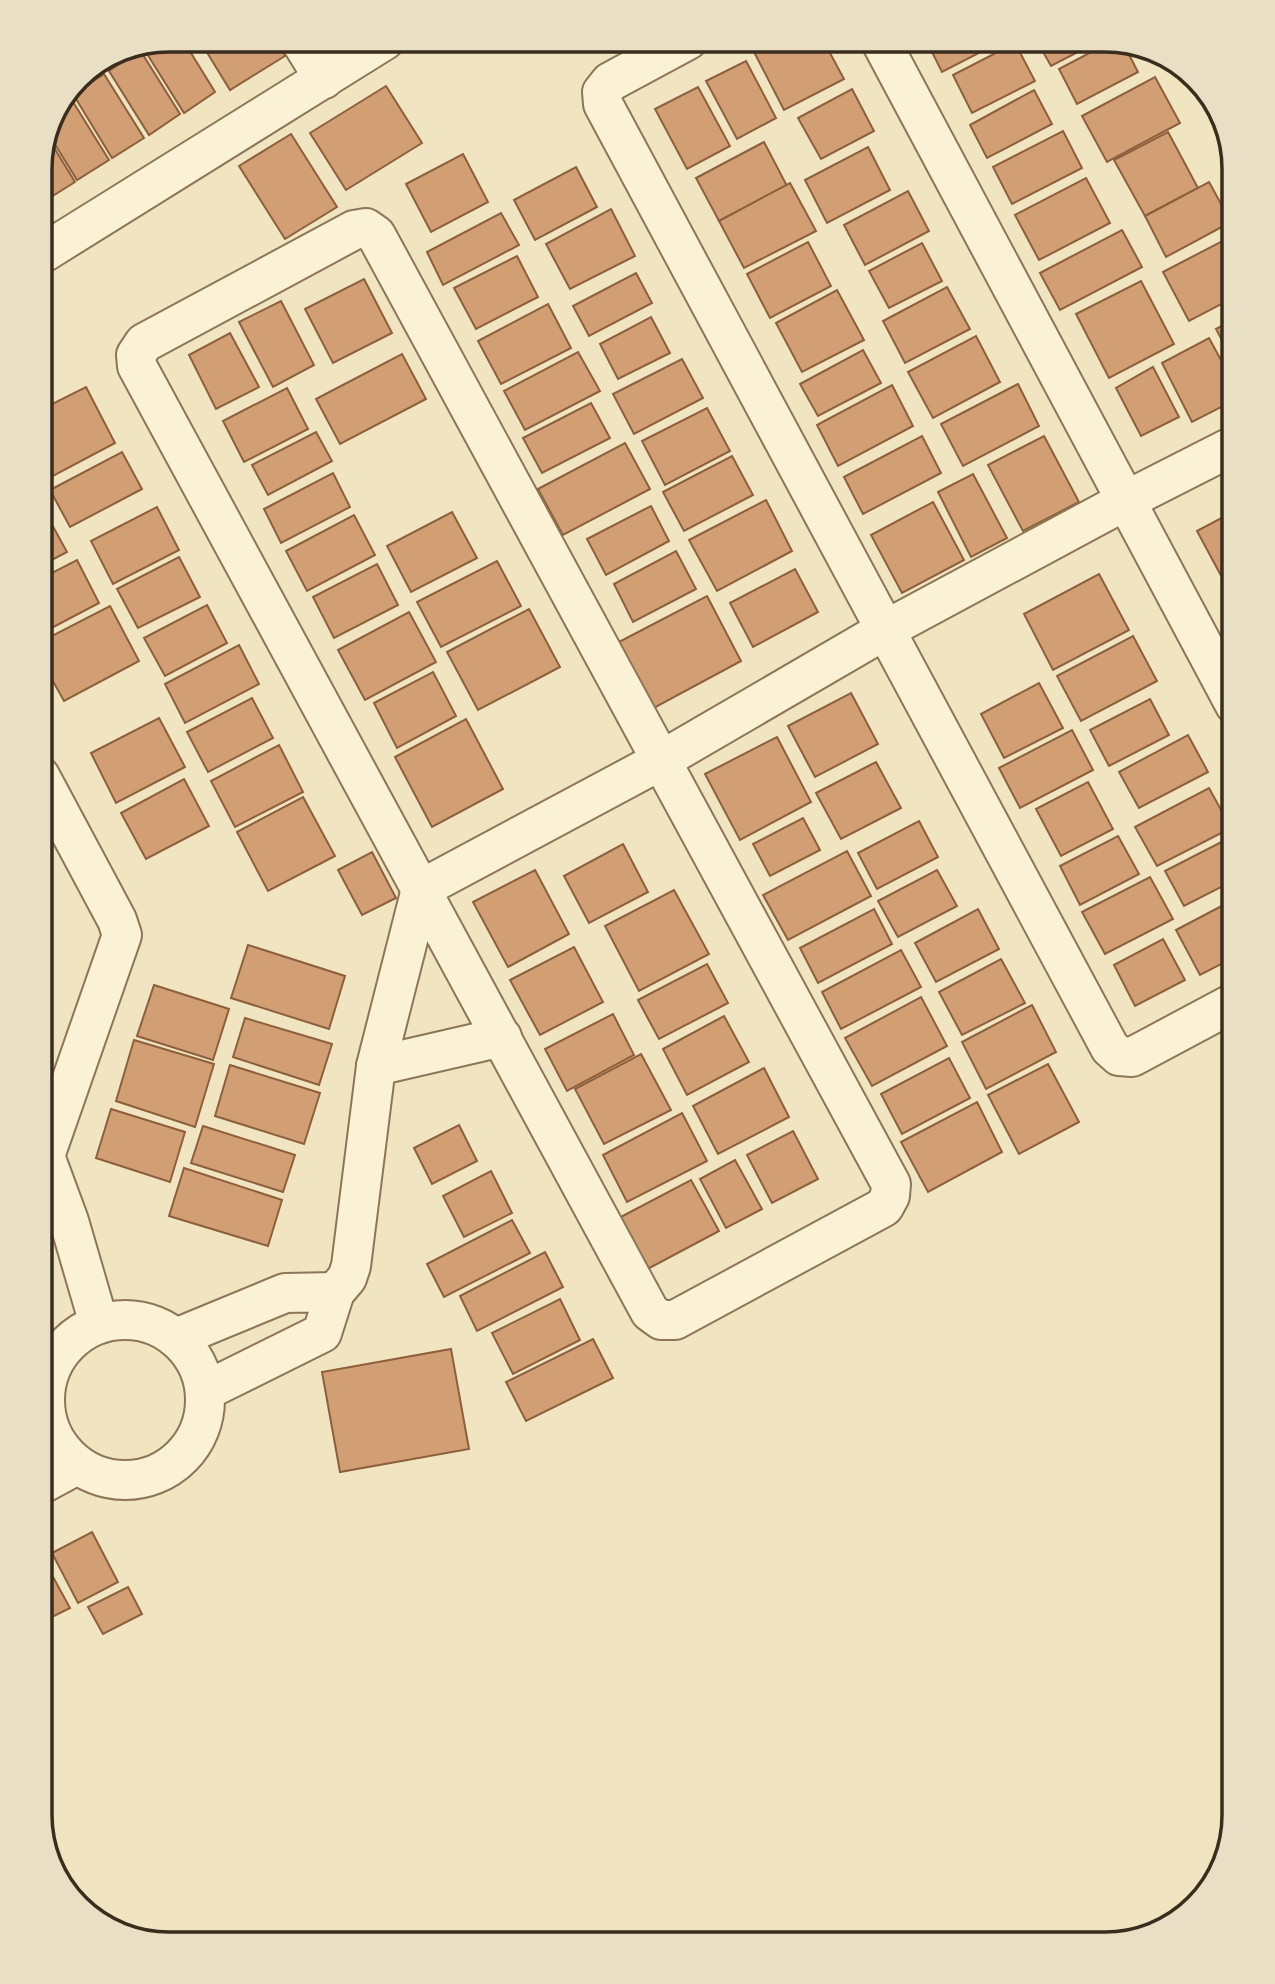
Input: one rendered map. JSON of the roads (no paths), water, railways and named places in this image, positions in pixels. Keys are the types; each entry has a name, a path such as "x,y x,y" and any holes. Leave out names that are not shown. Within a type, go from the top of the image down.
{"street":[{"path":"307,52 324,79"},
{"path":"53,247 366,52"},
{"path":"665,53 610,82 602,92 603,104 1110,1048 1119,1056 1132,1057 1222,1009"},
{"path":"887,53 1222,681"},
{"path":"366,228 376,235 660,761 891,1184 890,1196 884,1207 675,1320 661,1320 650,1312 137,366 136,355 144,343 354,230 366,228"},
{"path":"205,1391 322,1333 335,1292 346,1278 351,1266 376,1066 421,889 660,761 885,630 1222,452"},
{"path":"52,1130 122,935 117,920 53,800"},
{"path":"376,1066 502,1037"},
{"path":"52,1179 69,1221 99,1324"},
{"path":"176,1338 285,1293 335,1292"},
{"path":"52,1367 68,1343 99,1324 139,1320 176,1338 196,1362 205,1391 201,1429 180,1460 148,1478 112,1480 77,1465 52,1433"},
{"path":"52,1478 77,1465"}]}
